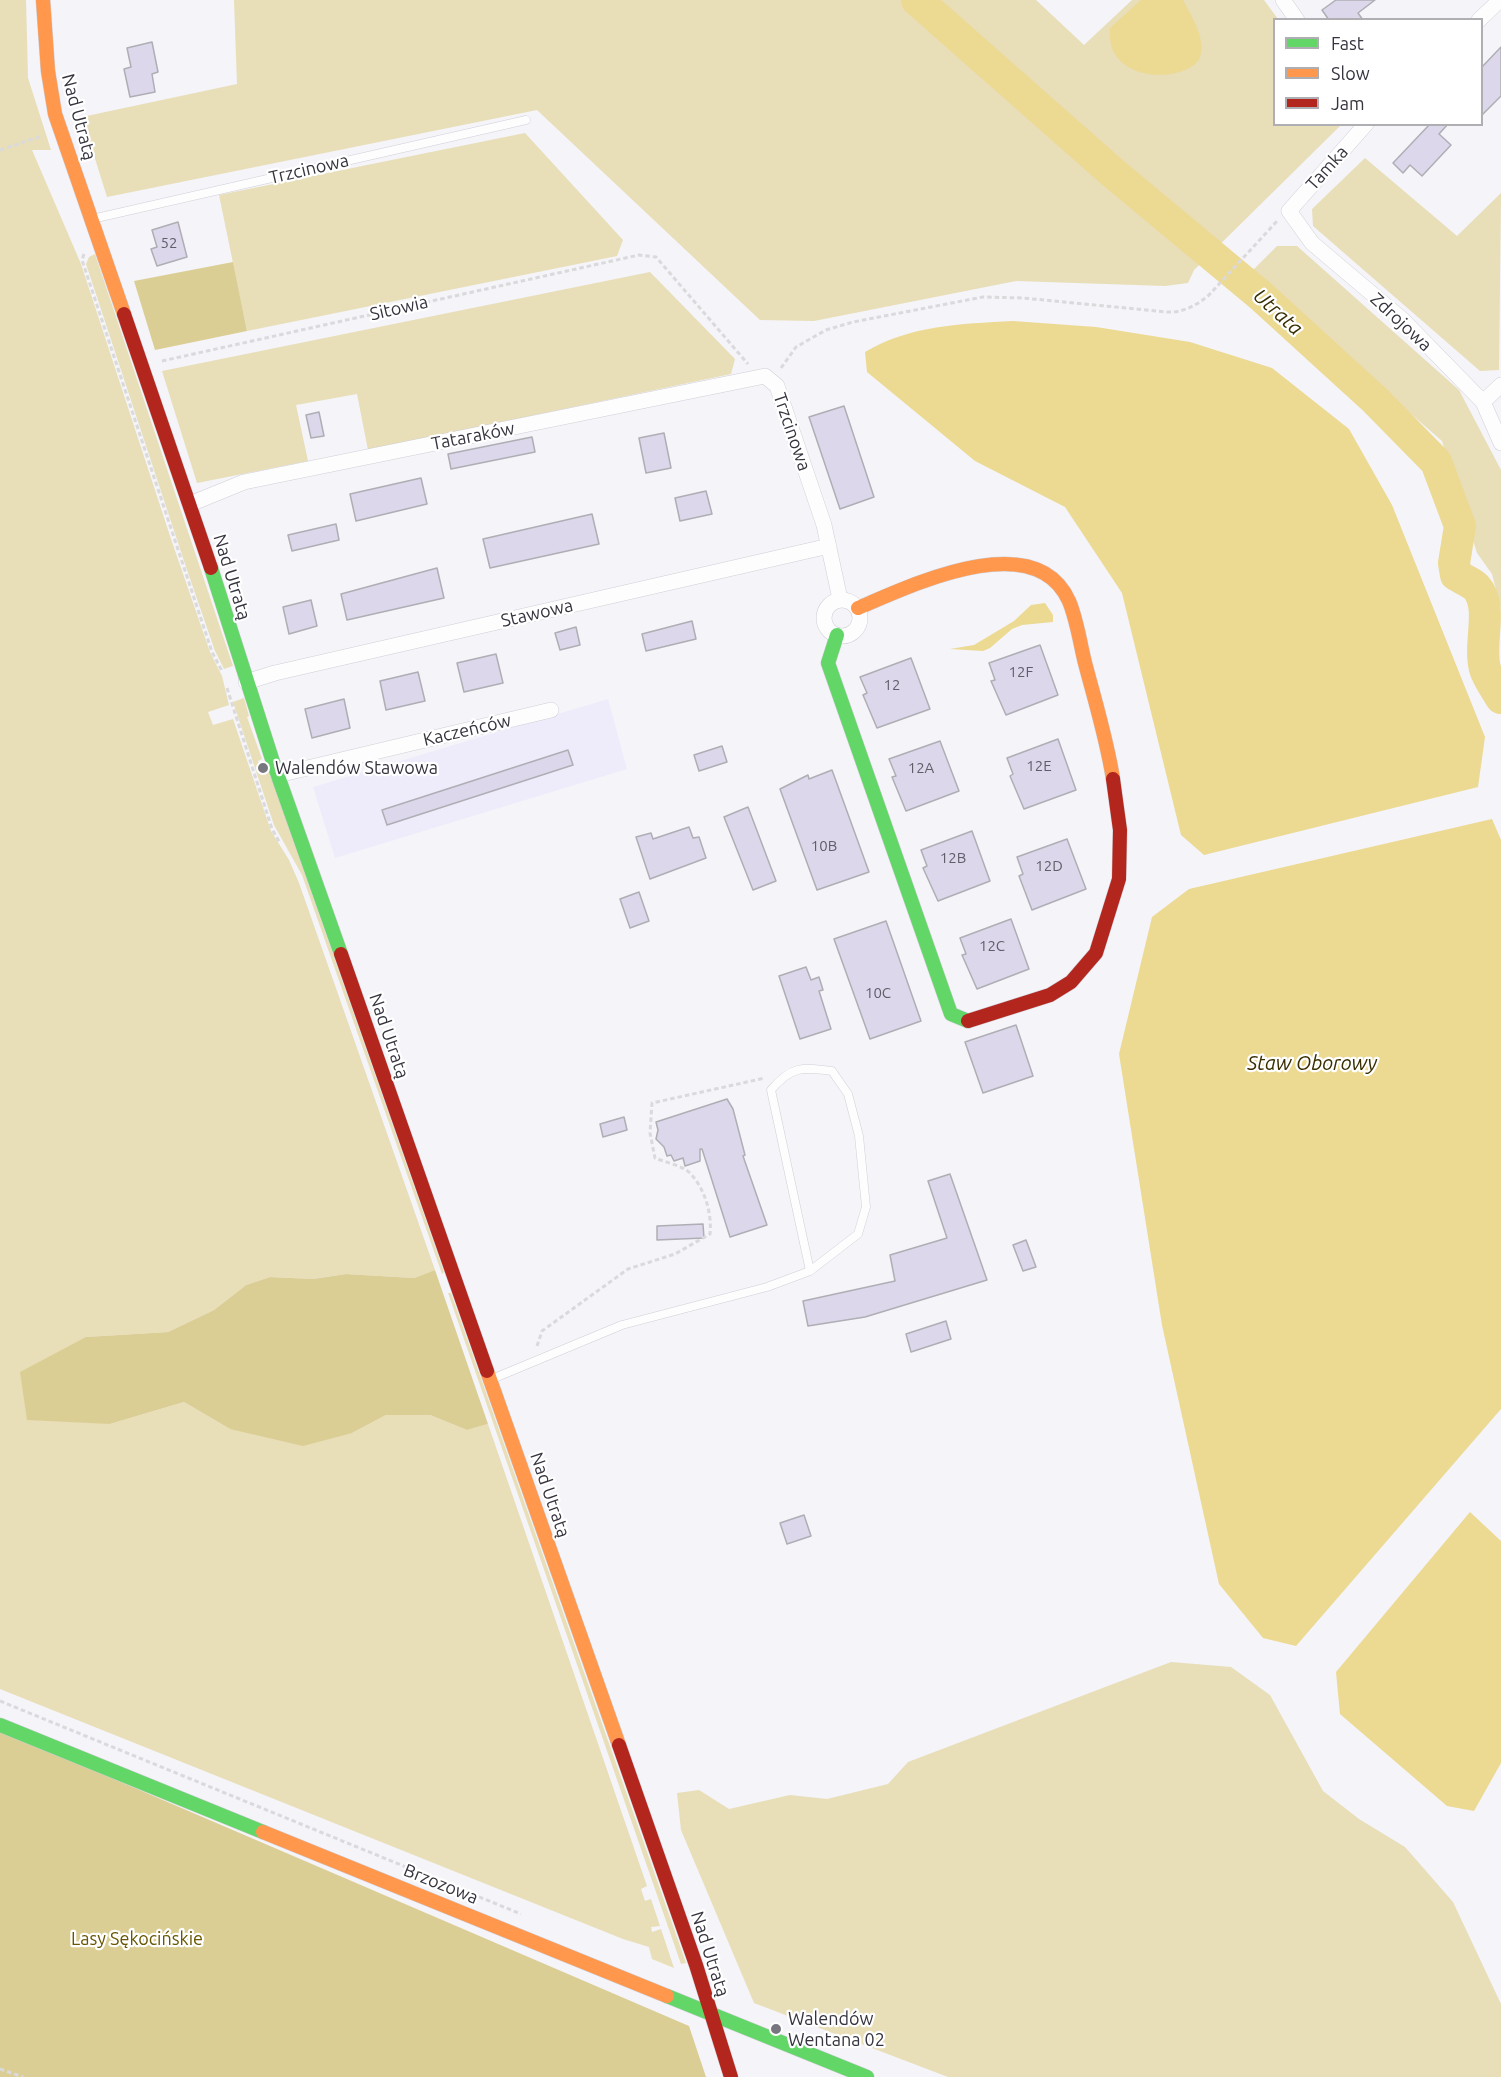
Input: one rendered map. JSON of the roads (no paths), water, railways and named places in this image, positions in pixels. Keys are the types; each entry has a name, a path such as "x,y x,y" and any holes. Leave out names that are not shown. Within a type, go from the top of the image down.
{"street":[{"name":"Nad Utratą","path":"44,0 48,71 61,130 190,504 278,775 711,2013 731,2077"},
{"path":"1283,0 1296,18"},
{"path":"1481,18 1500,0"},
{"name":"Tamka","path":"1289,211 1364,126"},
{"name":"Zdrojowa","path":"1289,211 1312,243 1403,320 1482,402 1501,443"},
{"name":"Tataraków","path":"190,504 244,482 696,392 758,375"},
{"name":"Trzcinowa","path":"758,375 765,376 775,383 824,525 840,599"},
{"path":"1482,402 1501,385"},
{"name":"Stawowa","path":"246,682 275,673 829,546"},
{"path":"837,635 828,663 951,1014 966,1022 1050,995 1071,982 1096,953 1119,879 1120,830 1110,760 1069,601 1056,580 1025,564 992,564 897,592 858,608"},
{"path":"840,599 854,603 858,608 861,621 855,632 849,635 837,635 828,629 824,619 830,604 840,599"},
{"name":"Kaczeńców","path":"278,775 550,710"},
{"name":"Brzozowa","path":"0,1725 867,2077"}],"lane":[{"name":"Trzcinowa","path":"91,219 526,120"},
{"path":"490,1380 622,1325 767,1287 810,1271 858,1234 866,1207 858,1136 848,1094 832,1071 810,1068 784,1074 771,1090 810,1271"}],"water":[{"path":"1141,0 1183,0 1197,27 1201,42 1200,57 1193,66 1181,72 1166,75 1149,74 1133,70 1120,61 1112,47 1110,28"},
{"path":"1013,321 1096,327 1190,342 1272,368 1349,429 1392,505 1485,737 1478,787 1204,855 1181,835 1122,593 1065,507 975,461 867,372 865,352 900,336 936,328"},
{"path":"1045,603 1053,615 1053,622 1022,625 1012,629 990,648 983,651 950,649 974,645 1014,621 1031,605"},
{"name":"Staw Oborowy","path":"1492,819 1501,840 1501,1409 1296,1646 1263,1638 1219,1584 1162,1325 1119,1054 1152,917 1189,889"},
{"path":"1470,1512 1501,1541 1501,1763 1474,1811 1447,1806 1340,1714 1336,1672"}],"waterway":[{"name":"Utrata","path":"917,0 1112,172 1261,296 1375,400 1436,462 1460,526 1454,563 1456,575 1474,585 1481,595 1485,615 1483,659 1490,680 1501,698"}],"place":[{"name":"Walendów Stawowa","path":"263,768"},
{"name":"Walendów Wentana 02","path":"776,2029"}],"park label":[{"name":"Lasy Sękocińskie","path":"137,1939"}]}
